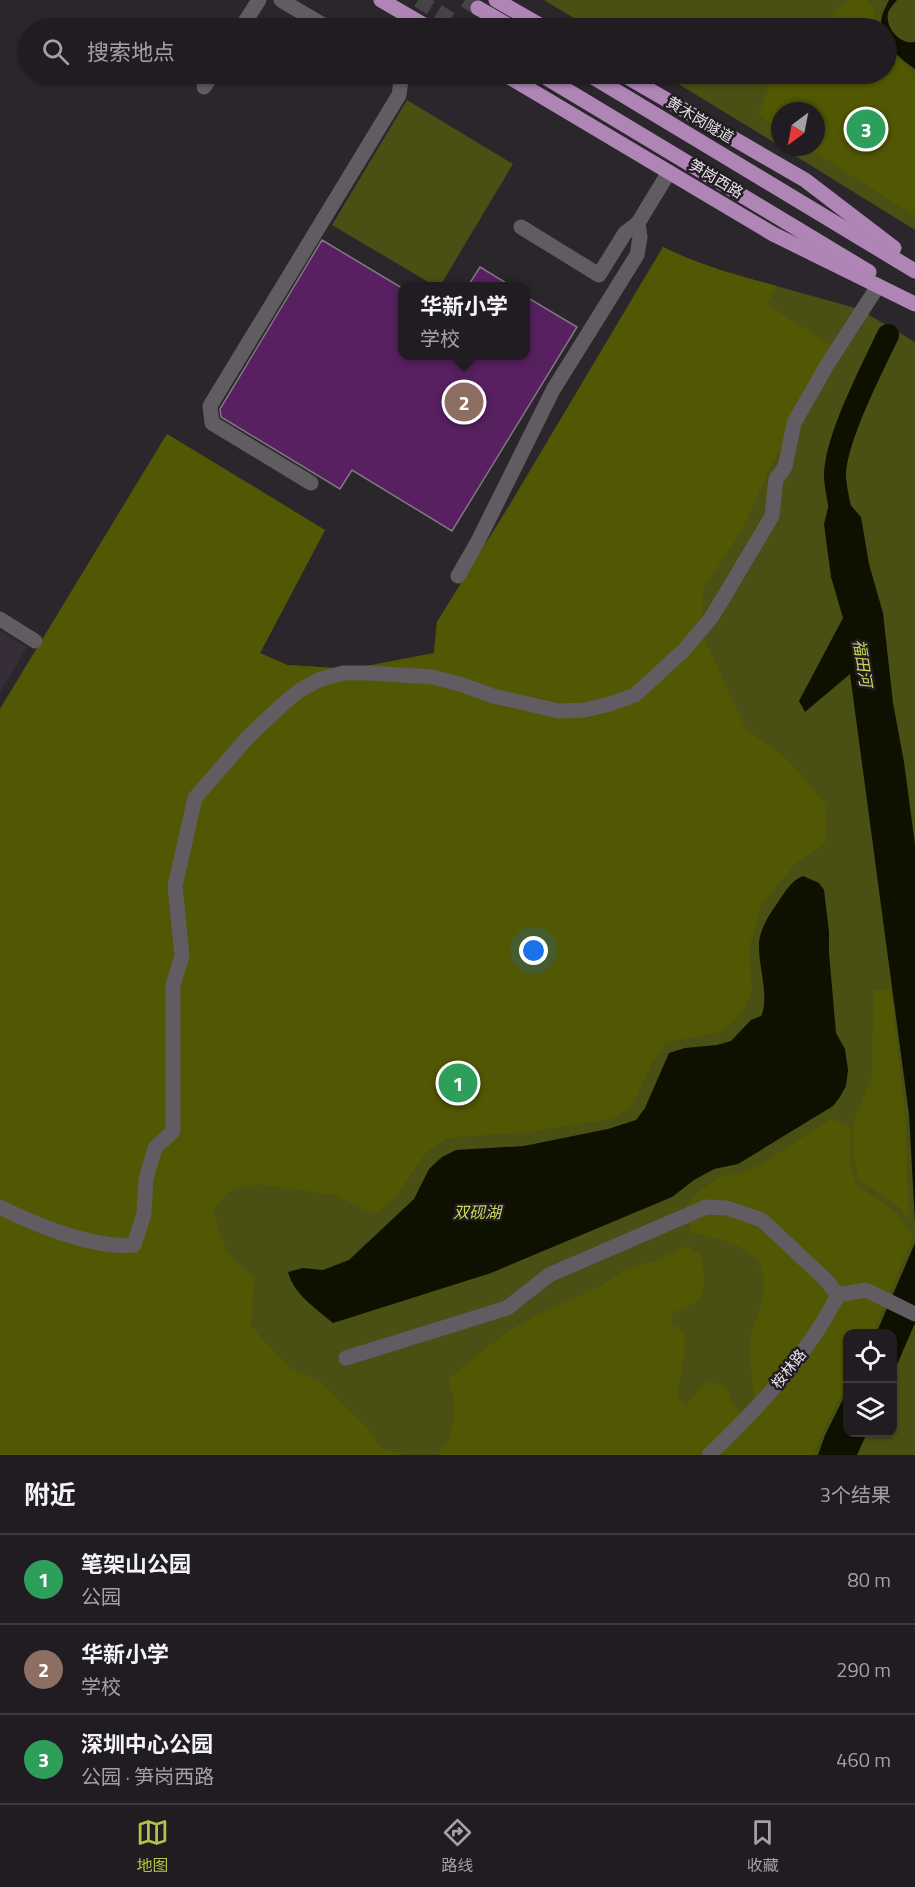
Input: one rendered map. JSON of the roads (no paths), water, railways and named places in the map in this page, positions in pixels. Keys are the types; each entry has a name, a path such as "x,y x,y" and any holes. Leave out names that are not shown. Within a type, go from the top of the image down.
{"main road":[{"path":"381,0 409,18"},
{"path":"496,0 528,18"},
{"path":"478,8 496,18"},
{"name":"笋岗西路","path":"521,84 773,234 915,302"},
{"name":"笋岗西路","path":"557,84 782,218 915,302"},
{"name":"黄木岗隧道","path":"605,84 915,271"},
{"path":"639,84 805,180 915,265"}],"street":[{"path":"247,18 259,0"},
{"path":"281,0 311,18"},
{"path":"311,483 212,423 210,406 399,95 401,84"},
{"path":"521,227 599,275 625,233 638,223 669,172"},
{"path":"458,576 477,543 553,390 637,255 640,237 638,223"},
{"path":"0,1207 57,1231 120,1247 135,1245 144,1214 146,1179 155,1148 173,1131 173,985 182,956 175,886 195,798 248,737 300,690 321,679 343,673 433,677 493,696 559,711 585,710 635,695 684,650 711,618 772,516 776,479 785,467 794,423 827,365 878,286"},
{"path":"0,619 35,641"},
{"path":"346,1358 507,1308 549,1275 706,1207 727,1208 762,1220 827,1281 838,1295 866,1290 915,1314"},
{"name":"桉林路","path":"709,1455 750,1414 799,1359 838,1295"}],"water":[{"path":"889,0 897,0 890,8 888,18 882,18"},
{"path":"897,36 904,41 915,42 915,69 897,54"},
{"path":"847,501 861,517 869,564 883,613 893,703 904,762 915,845 915,1223 909,1114 850,674 805,712 799,701 843,618 831,577 824,524 829,504"},
{"name":"双砚湖","path":"803,876 819,883 824,890 836,1033 845,1049 848,1070 846,1086 833,1106 738,1164 714,1169 694,1180 672,1197 491,1273 333,1323 295,1288 288,1272 303,1268 323,1270 349,1260 414,1199 429,1169 442,1157 456,1150 524,1146 608,1129 636,1120 645,1108 669,1053 685,1048 717,1045 731,1041 751,1020 761,1016 764,991 759,952 761,932 786,890"},
{"path":"915,1243 915,1323 897,1365 897,1329 878,1329"},
{"path":"843,1399 843,1437 865,1437 857,1455 818,1455"}],"waterway":[{"name":"福田河","path":"845,532 835,477 836,462 855,405 888,335"}],"tunnel":[{"path":"418,0 448,18"},
{"path":"465,0 478,8"}],"place":[{"name":"深圳中心公园","path":"866,129"},
{"name":"华新小学","path":"464,402"},
{"name":"笔架山公园","path":"458,1083"}]}
